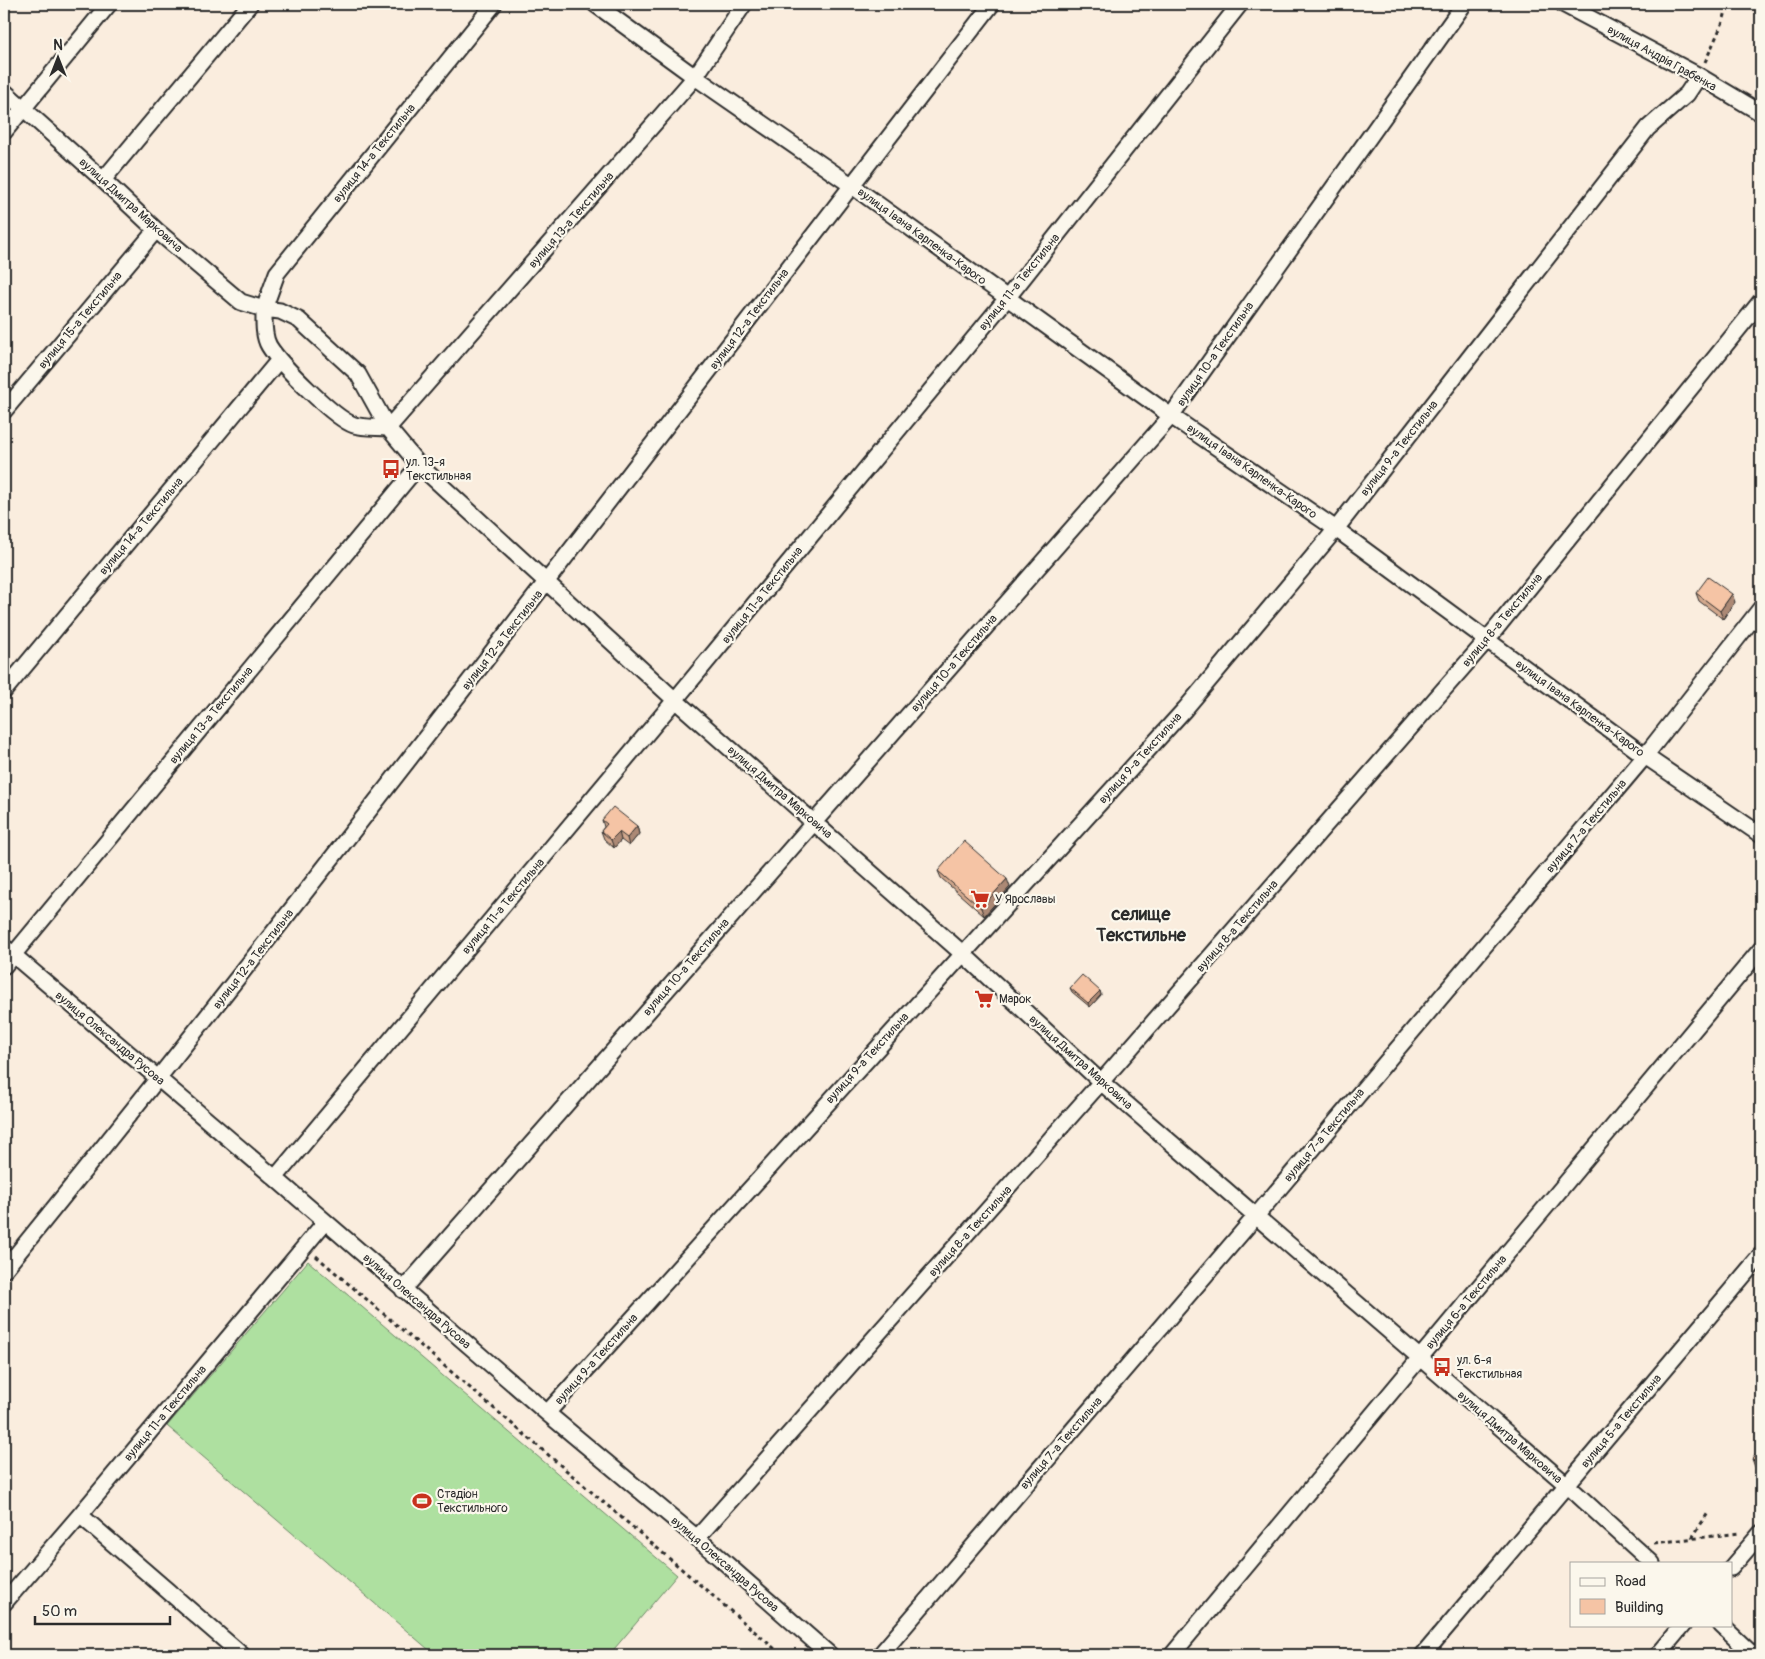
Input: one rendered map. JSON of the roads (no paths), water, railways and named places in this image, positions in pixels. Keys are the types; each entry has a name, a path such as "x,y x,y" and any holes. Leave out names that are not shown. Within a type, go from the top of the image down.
{"street":[{"path":"4,132 109,4"},
{"path":"103,180 250,4"},
{"name":"вулиця 14-а Текстильна","path":"264,309 277,273 494,4"},
{"name":"вулиця Івана Карпенка-Карого","path":"595,4 695,77 852,185 1008,296 1172,416 1336,529 1645,756 1761,834"},
{"name":"вулиця 13-а Текстильна","path":"388,428 695,77 744,4"},
{"name":"вулиця 12-а Текстильна","path":"4,1270 159,1079 547,582 992,4"},
{"name":"вулиця 11-а Текстильна","path":"275,1178 676,700 1008,296 1240,4"},
{"name":"вулиця 10-а Текстильна","path":"402,1290 1172,416 1464,4"},
{"name":"вулиця Андрія Грабенка","path":"1563,4 1699,76 1761,112"},
{"name":"вулиця 9-а Текстильна","path":"547,1413 1185,709 1336,529 1648,128 1687,94 1699,76"},
{"name":"вулиця Дмитра Марковича","path":"4,91 156,230 241,302 264,309 280,311 299,320 358,374 388,428 419,465 676,700 962,953 1101,1082 1566,1485 1651,1562"},
{"name":"вулиця 15-а Текстильна","path":"4,411 156,230"},
{"name":"вулиця 8-а Текстильна","path":"697,1538 1101,1082 1486,640 1761,301"},
{"path":"264,309 264,326 268,345 279,360 310,392 353,425 388,428"},
{"name":"вулиця 14-а Текстильна","path":"4,691 279,360"},
{"name":"вулиця 13-а Текстильна","path":"7,956 419,465"},
{"name":"вулиця 7-а Текстильна","path":"880,1655 1256,1216 1645,756 1761,608"},
{"name":"вулиця 6-а Текстильна","path":"1172,1655 1761,949"},
{"name":"вулиця Олександра Русова","path":"7,956 159,1079 402,1290 697,1538 830,1655"},
{"name":"вулиця 11-а Текстильна","path":"4,1603 325,1222"},
{"name":"вулиця 5-а Текстильна","path":"1423,1655 1761,1255"},
{"path":"80,1515 242,1655"},
{"path":"1732,1567 1761,1533"},
{"path":"1658,1655 1682,1626"},
{"path":"1722,1626 1753,1655"}],"place":[{"name":"ул. 13-я Текстильная","path":"391,469"},
{"name":"У Ярославы","path":"980,899"},
{"name":"Марок","path":"984,999"},
{"name":"ул. 6-я Текстильная","path":"1442,1367"},
{"name":"Стадіон Текстильного","path":"422,1501"}],"district":[{"name":"селище Текстильне","path":"1141,924"}]}
